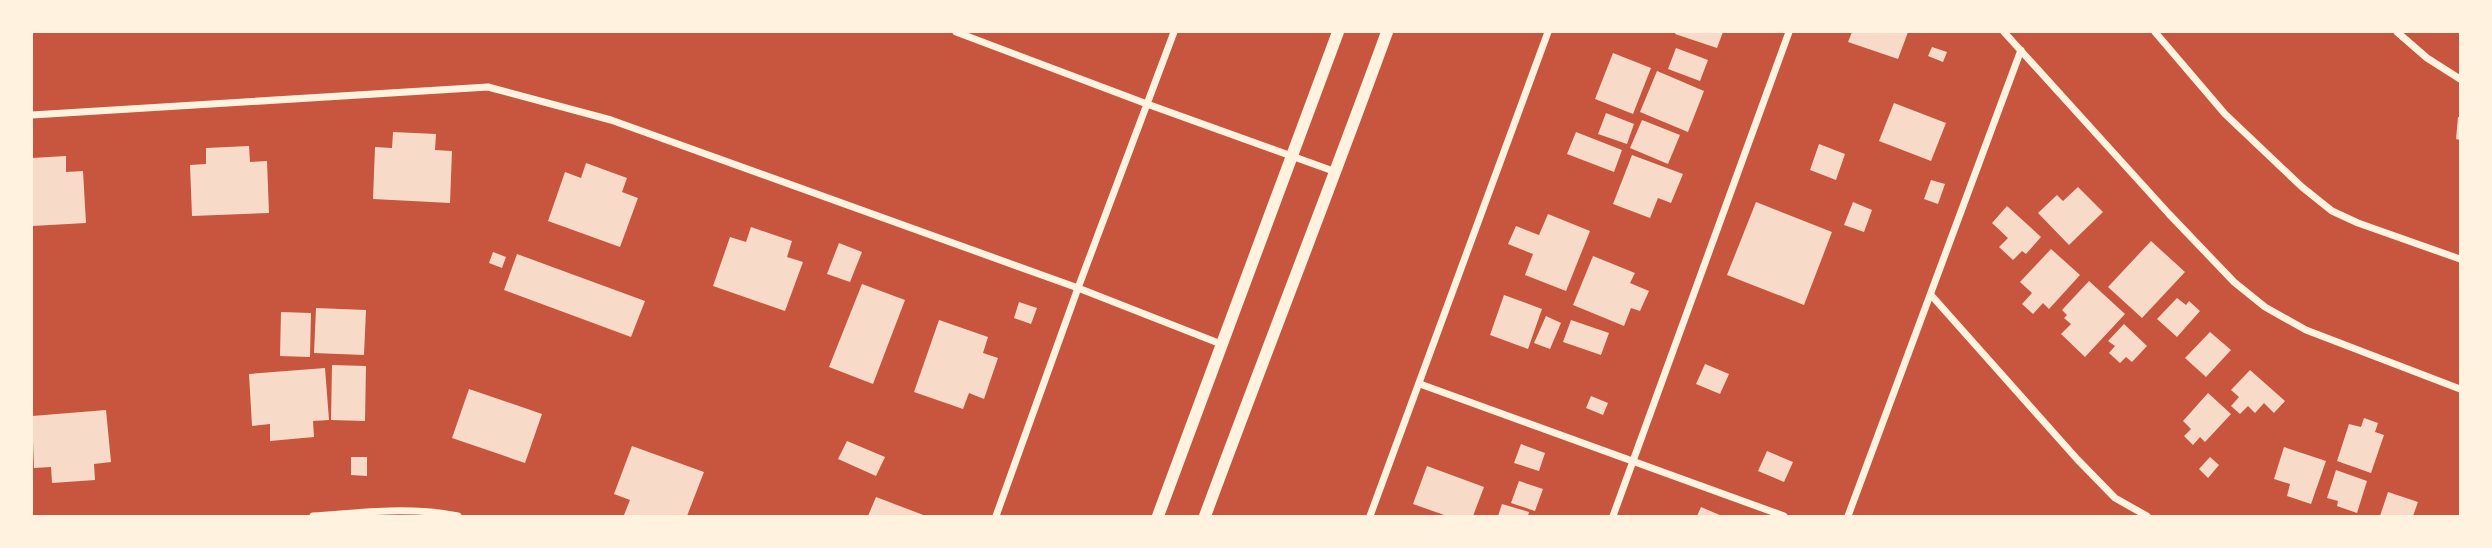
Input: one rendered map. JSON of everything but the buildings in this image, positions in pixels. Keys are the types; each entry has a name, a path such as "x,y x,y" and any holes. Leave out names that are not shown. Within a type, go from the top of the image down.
{"main road":[{"path":"1158,516 1338,32"},
{"path":"1205,516 1387,32"}],"street":[{"path":"956,32 1336,172"},
{"path":"996,516 1174,32"},
{"path":"1370,516 1548,32"},
{"path":"1613,516 1789,32"},
{"path":"2004,32 2234,282 2265,307 2306,330 2460,388"},
{"path":"2155,32 2225,114 2302,187 2332,211 2358,223 2460,259"},
{"path":"2397,32 2427,58 2460,79"},
{"path":"1848,516 2021,50"},
{"path":"32,115 488,86 611,120 1078,288 1221,344"},
{"path":"1931,295 2086,469 2115,498 2147,516"},
{"path":"1420,384 1784,516"},
{"path":"313,516 431,511 458,516"}]}
